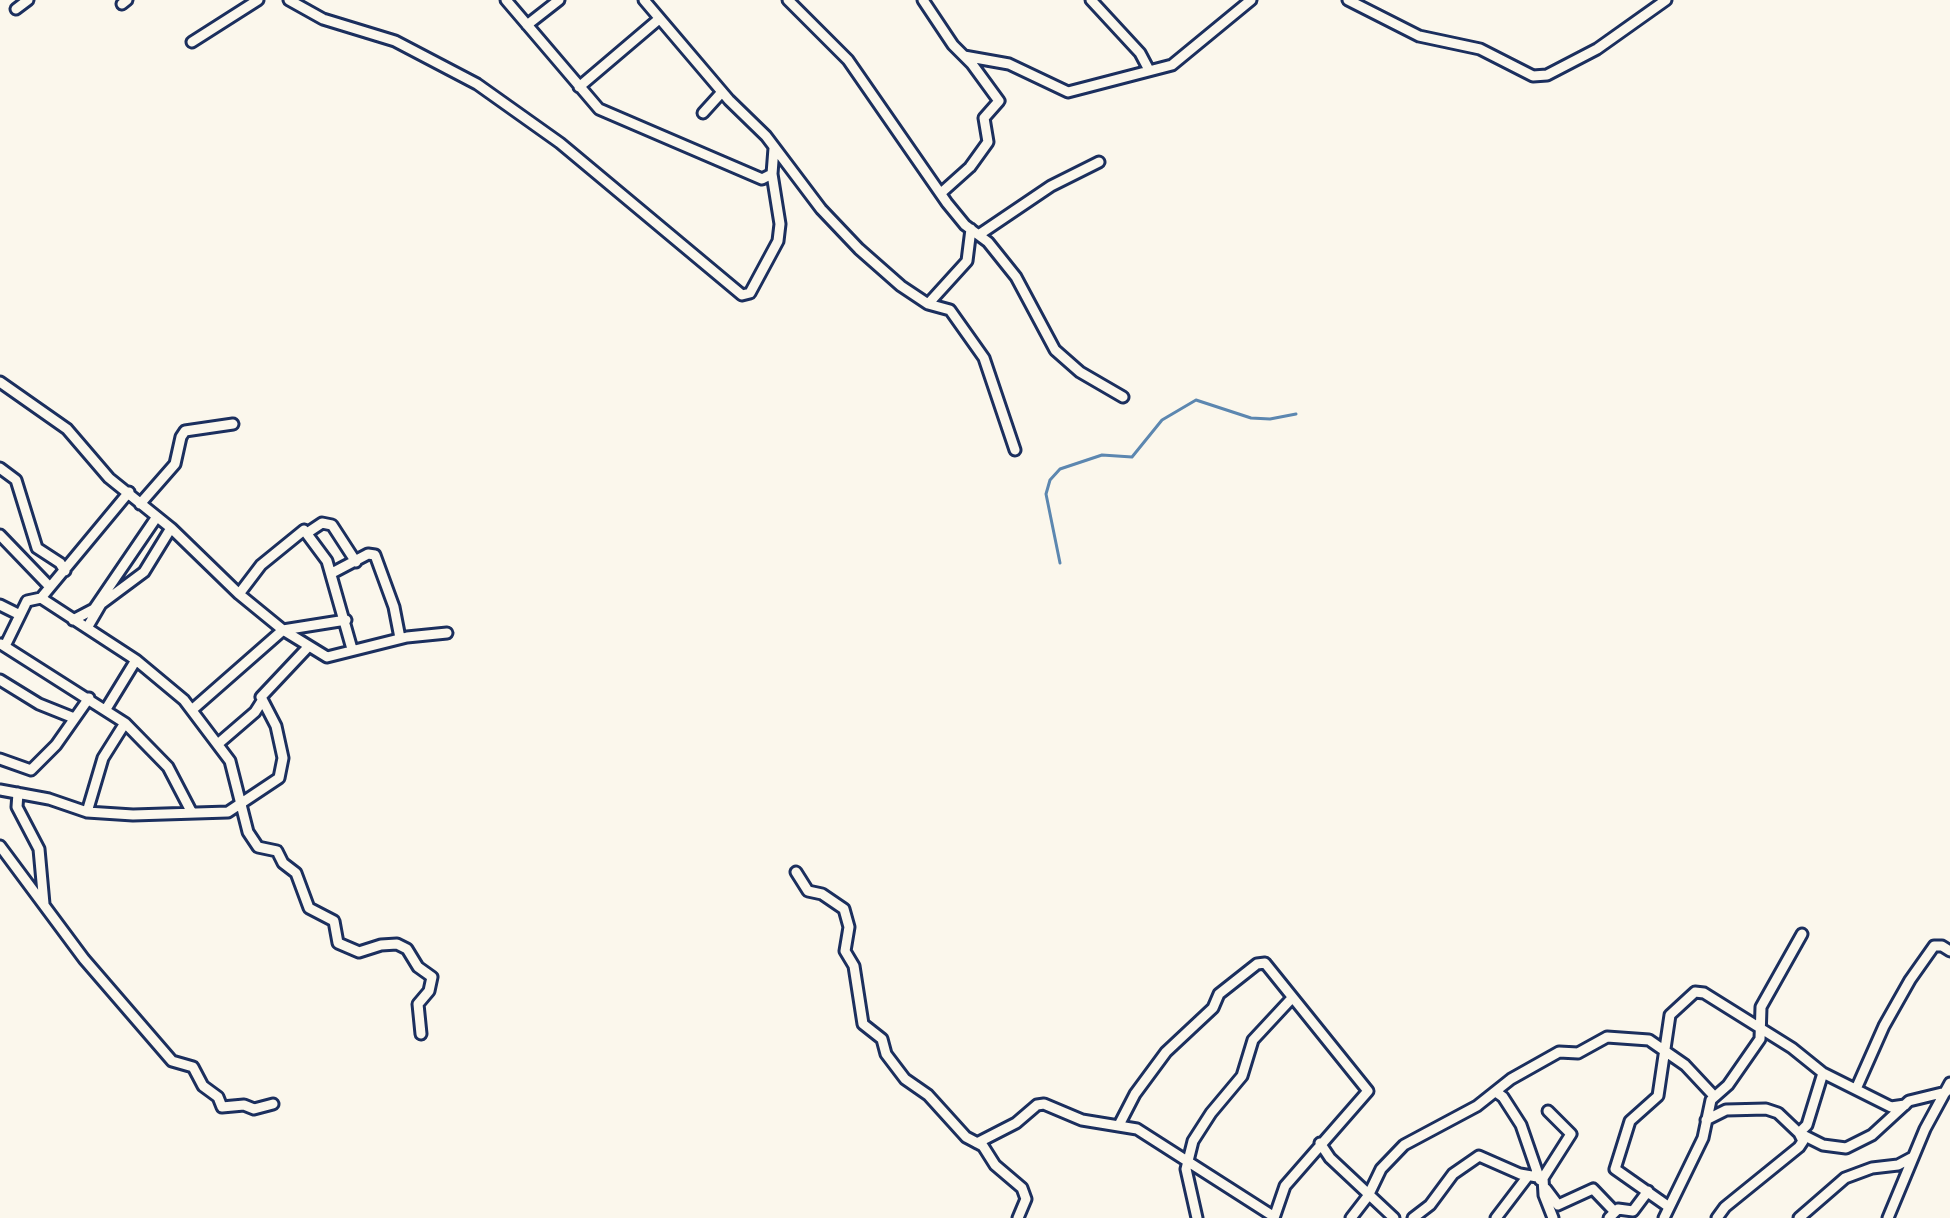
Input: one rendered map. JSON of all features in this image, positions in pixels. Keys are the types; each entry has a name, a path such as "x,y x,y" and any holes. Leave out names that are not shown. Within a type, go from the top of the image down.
{"street":[{"path":"16,9 28,0"},
{"path":"289,0 323,19 395,41 477,84 560,143 742,295 750,293 778,241 780,224 772,174 774,148"},
{"path":"506,0 579,87 607,113 762,179 772,174"},
{"path":"527,25 559,0"},
{"path":"644,0 722,92 759,128 821,209 859,249 901,286 928,304 950,310 984,358 1015,450"},
{"path":"788,0 854,67 900,139 941,193 1016,277 1055,350 1080,372 1123,397"},
{"path":"923,0 999,101 984,118 988,142 970,167 941,193"},
{"path":"1091,0 1140,53 1149,70"},
{"path":"964,56 1009,64 1068,92 1172,65 1251,0"},
{"path":"1348,0 1419,36 1480,49 1533,76 1547,75 1597,49 1666,0"},
{"path":"192,42 252,1"},
{"path":"579,87 659,19"},
{"path":"703,113 722,92"},
{"path":"928,304 967,261 975,232 1051,186 1099,162"},
{"path":"0,382 67,429 109,478 171,528 239,594 283,630 328,657 400,638 447,633"},
{"path":"140,504 175,464 185,431 233,424"},
{"path":"0,468 16,480 37,548 60,563 65,571"},
{"path":"129,492 41,598 27,601 2,645 125,723 168,767 192,813"},
{"path":"73,620 94,609 156,518"},
{"path":"307,533 322,523 332,525 356,562"},
{"path":"87,628 101,604 144,572 171,528"},
{"path":"239,594 266,560 296,533 304,530 321,550 332,573 346,620"},
{"path":"0,535 50,587"},
{"path":"332,573 368,554 379,559 400,638"},
{"path":"41,598 136,660 193,709 219,743 237,779 246,826 256,845 277,851 283,863 296,873 309,908 334,921 340,946 359,952 397,944 405,948 418,967 429,973 432,987 418,1004 421,1034"},
{"path":"0,605 20,615"},
{"path":"193,709 283,630 346,620 346,617 352,649"},
{"path":"219,743 255,712 271,684 309,646"},
{"path":"106,709 136,660"},
{"path":"0,680 39,704 74,718"},
{"path":"0,759 31,770 49,754 89,698"},
{"path":"0,790 87,812 228,812 241,801 257,796 279,778 283,758 276,726 262,701"},
{"path":"87,812 103,758 125,723"},
{"path":"18,793 17,807 39,849 46,907"},
{"path":"0,846 154,1042 176,1064 193,1067 203,1086 218,1097 221,1107 244,1105 254,1109 273,1104"},
{"path":"796,872 808,891 822,894 843,908 849,927 845,951 854,966 863,1024 882,1039 886,1054 905,1079 928,1095 966,1137 977,1143 1025,1192 1025,1202 1018,1218"},
{"path":"1802,934 1762,1005 1763,1032 1728,1085 1714,1096 1703,1138 1668,1215 1648,1191 1615,1169 1630,1121 1658,1096 1672,1011 1695,992 1704,993 1763,1032 1797,1051 1823,1073 1891,1107 1905,1105"},
{"path":"1856,1089 1884,1026 1910,980 1934,946 1950,951"},
{"path":"977,1143 1016,1123 1040,1104 1082,1120 1137,1129 1274,1217 1285,1186 1368,1091 1265,963 1257,964 1219,994 1213,1008 1166,1052 1141,1084 1119,1125"},
{"path":"1197,1218 1186,1163 1193,1141 1211,1113 1242,1076 1253,1040 1292,998"},
{"path":"1351,1218 1370,1193 1381,1169 1404,1145 1477,1106 1555,1054 1578,1053 1603,1038 1649,1040 1685,1065 1714,1096"},
{"path":"1799,1133 1807,1125 1823,1073"},
{"path":"1706,1120 1726,1110 1766,1109 1778,1113 1799,1133 1823,1145 1846,1148 1872,1135 1916,1097 1948,1088"},
{"path":"1888,1218 1913,1157 1948,1088"},
{"path":"1496,1092 1503,1097 1521,1125 1546,1190 1558,1205 1593,1189 1612,1215 1633,1211 1648,1191"},
{"path":"1548,1111 1571,1134 1541,1177 1553,1218"},
{"path":"1717,1218 1727,1205 1797,1149 1803,1141 1799,1133"},
{"path":"1320,1143 1330,1158 1394,1218"},
{"path":"1413,1218 1430,1205 1453,1174 1479,1156 1528,1176 1541,1177"},
{"path":"1799,1218 1845,1178 1872,1168 1898,1165 1913,1157"},
{"path":"1496,1218 1528,1176"}],"waterway":[{"path":"1060,563 1046,494 1050,480 1060,469 1102,455 1132,457 1162,420 1196,400 1251,418 1270,419 1296,414"}]}
